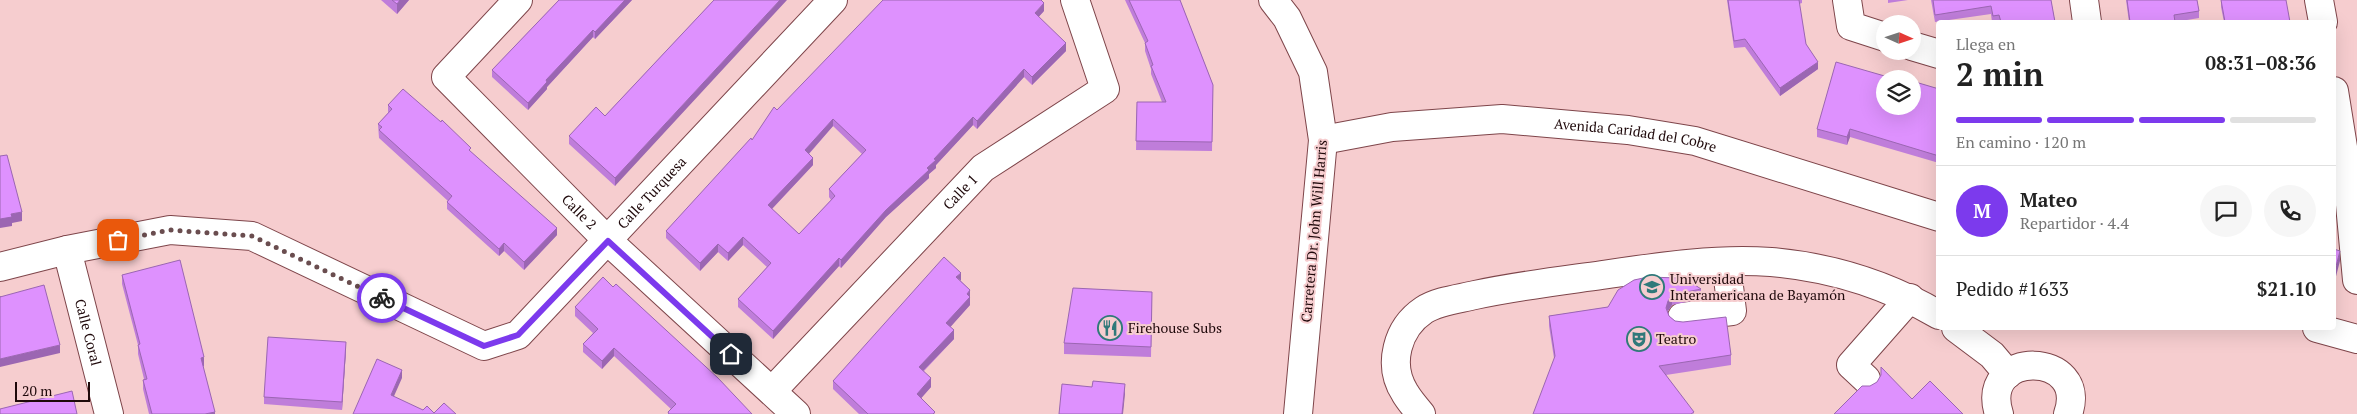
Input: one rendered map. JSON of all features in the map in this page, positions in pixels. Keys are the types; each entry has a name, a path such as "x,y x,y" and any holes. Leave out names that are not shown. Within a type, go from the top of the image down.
{"street":[{"name":"Calle 2","path":"518,0 446,77 608,241 796,414"},
{"name":"Calle Turquesa","path":"0,267 67,250 170,230 252,236 484,346 518,335 833,0"},
{"name":"Calle 1","path":"772,391 983,168 1105,89 1074,0"},
{"name":"Carretera Dr. John Will Harris","path":"1273,0 1287,18 1313,72 1323,140 1298,414"},
{"path":"1847,0 1851,26 1876,34"},
{"path":"2084,0 2088,20"},
{"path":"2319,0 2323,20"},
{"path":"1921,49 1936,53"},
{"path":"2336,117 2340,171 2357,280"},
{"name":"Avenida Caridad del Cobre","path":"1323,140 1392,127 1502,119 1628,130 1695,141 1936,216"},
{"name":"Calle Coral","path":"67,250 108,414"},
{"path":"1682,317 1732,311 1726,262"},
{"path":"1421,414 1404,392 1397,375 1396,347 1402,334 1424,310 1436,304 1502,289 1675,265 1772,262 1833,273 1879,285 1910,298 1936,314"},
{"path":"1866,379 1851,364 1910,298"},
{"path":"1959,330 1992,355 2008,374"},
{"path":"2324,330 2357,339"},
{"path":"1999,414 1997,394 2008,374 2017,368 2029,364 2040,364 2060,376 2067,385 2074,412"}],"building":[{"path":"392,0 400,0 397,4"},
{"path":"559,0 625,0 595,32 593,30 546,80 547,82 528,103 492,70"},
{"path":"714,0 780,0 615,178 569,136 596,107 605,116"},
{"path":"883,0 1041,0 1044,3 1035,13 1066,43 1032,77 1024,69 977,121 973,117 934,159 936,160 927,168 929,170 886,210 841,260 839,258 773,331 738,299 771,263 743,237 728,253 718,244 700,263 666,231 751,138 752,140 774,107 777,110","holes":["833,119 866,150 829,189 835,196 799,234 768,205 813,158 805,150"]},
{"path":"1129,0 1180,0 1213,85 1212,142 1136,141 1137,102 1166,102 1151,66 1153,65 1145,43 1148,41"},
{"path":"1728,0 1799,0 1806,44 1818,62 1780,88 1745,39 1734,41"},
{"path":"1933,0 2051,0 2055,20 2000,20 1999,15 1993,16 1991,6 1935,15"},
{"path":"2127,0 2197,0 2199,11 2174,15 2175,20 2130,20"},
{"path":"2221,0 2286,0 2290,20 2225,20"},
{"path":"1836,62 1876,74 1876,115 1921,115 1921,84 1936,88 1936,155 1850,129 1847,137 1817,129"},
{"path":"403,89 441,122 442,120 471,148 469,150 557,228 524,262 504,243 499,249 447,202 452,196 379,130 382,127 378,124 392,109 388,105"},
{"path":"7,155 22,212 11,214 12,217 0,219 0,156"},
{"path":"2336,250 2340,251 2336,266"},
{"path":"944,257 961,273 956,277 970,290 967,294 970,297 946,323 954,330 919,367 931,378 917,394 935,412 933,414 868,414 833,381"},
{"path":"180,260 204,357 201,358 215,412 205,414 152,414 143,380 147,379 138,345 140,344 122,275"},
{"path":"603,277 613,287 616,284 718,378 752,414 669,414 668,412 676,404 614,348 602,361 583,344 598,329 575,307"},
{"name":"Teatro","path":"1648,277 1679,278 1701,289 1672,295 1666,308 1669,316 1675,321 1683,322 1726,317 1731,355 1659,366 1694,412 1691,414 1533,414 1555,356 1549,316 1608,307 1618,290 1634,280"},
{"path":"44,285 60,345 0,359 0,297"},
{"name":"Firehouse Subs","path":"1073,288 1152,292 1151,347 1064,343"},
{"path":"268,337 346,342 342,402 264,397"},
{"path":"377,359 402,370 391,395 423,410 427,406 434,413 444,403 456,414 353,414"},
{"path":"1881,367 1912,399 1930,381 1963,414 1834,414 1862,386 1870,386 1877,382 1881,375"},
{"path":"1093,381 1125,384 1122,414 1059,414 1062,384 1092,387"},
{"path":"72,391 77,414 0,414 0,409"}],"way so far":[{"path":"118,240 170,230 252,236 382,298"}],"place":[{"name":"Universidad Interamericana de Bayamón","path":"1652,287"},
{"name":"Firehouse Subs","path":"1110,328"},
{"name":"Teatro","path":"1639,339"}],"route":[{"path":"382,298 484,346 518,335 608,241 731,354"}]}
